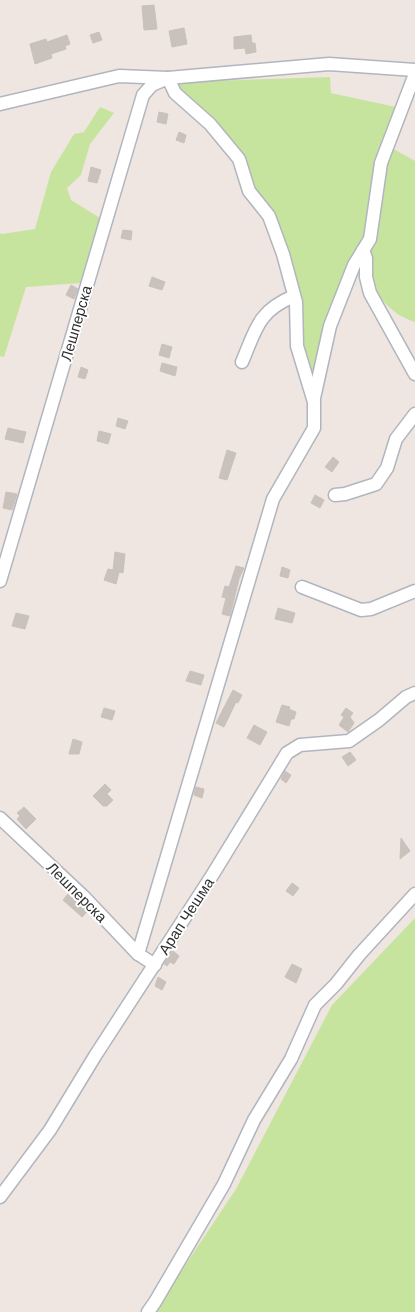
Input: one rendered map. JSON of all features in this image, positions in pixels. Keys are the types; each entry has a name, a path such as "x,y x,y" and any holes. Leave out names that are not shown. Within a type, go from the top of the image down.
{"street":[{"path":"0,104 118,76 168,78 329,64 415,70"},
{"path":"138,954 273,499 314,428 314,402 330,326 354,265 370,239 380,163 415,74"},
{"path":"168,78 175,92 210,124 239,159 249,191 268,216 283,254 294,296 297,346 314,402"},
{"name":"Лешперска","path":"0,581 143,95 152,85 168,78"},
{"path":"363,250 366,258 366,277 370,293 415,374"},
{"path":"242,362 265,313 278,302 294,296"},
{"path":"335,495 345,494 376,484 387,468 396,440 415,414"},
{"path":"302,587 361,610 371,609 415,591"},
{"name":"Арап Чешма","path":"0,1197 50,1130 95,1056 214,874 287,753 300,745 349,741 379,720 406,697 415,693"},
{"name":"Лешперска","path":"0,818 82,896 138,954 155,965"},
{"path":"148,1312 224,1184 254,1120 291,1059 315,1005 336,984 359,954 415,894"}],"green space":[{"path":"330,77 331,93 396,107 383,143 415,161 415,322 394,311 378,294 371,275 370,240 354,265 314,402 283,254 239,159 175,93 182,82"},
{"path":"100,107 114,113 90,144 81,175 67,188 71,200 100,218 80,283 26,287 4,357 0,356 0,233 35,229 51,172 74,134 84,132"},
{"path":"415,918 415,1312 154,1312 236,1189 332,1005"}],"building":[{"path":"154,5 157,29 144,30 142,6"},
{"path":"184,28 187,44 172,47 169,31"},
{"path":"99,32 102,40 93,43 90,35"},
{"path":"67,35 70,44 65,46 66,49 51,54 52,58 35,64 30,44 46,39 47,42"},
{"path":"251,35 252,43 255,43 256,52 246,54 245,48 234,49 234,37"},
{"path":"159,112 168,114 166,124 157,122"},
{"path":"179,132 186,135 184,143 176,140"},
{"path":"91,167 101,170 97,183 88,181"},
{"path":"123,230 132,231 131,240 121,238"},
{"path":"152,277 165,282 162,290 149,286"},
{"path":"71,285 78,289 74,299 66,295"},
{"path":"162,344 172,347 169,358 159,355"},
{"path":"162,363 177,367 175,376 160,371"},
{"path":"81,367 88,370 85,379 78,377"},
{"path":"118,418 128,421 125,429 116,426"},
{"path":"8,428 26,432 23,443 5,439"},
{"path":"99,431 111,434 108,444 97,441"},
{"path":"227,450 236,453 227,480 219,478"},
{"path":"333,457 339,462 332,472 325,467"},
{"path":"6,492 17,494 12,510 3,508"},
{"path":"315,495 324,500 320,508 311,503"},
{"path":"115,552 125,554 123,573 119,572 116,584 104,580 108,569 113,570"},
{"path":"236,566 244,568 239,579 230,616 222,614 226,598 222,597 225,586 229,587"},
{"path":"282,567 290,570 288,578 280,576"},
{"path":"278,608 295,613 292,623 275,619"},
{"path":"16,613 29,616 25,629 12,626"},
{"path":"190,671 204,675 201,685 186,681"},
{"path":"233,690 242,695 238,703 236,702 224,727 216,723"},
{"path":"282,705 290,707 289,709 296,712 289,726 276,722"},
{"path":"104,708 115,711 112,720 101,717"},
{"path":"346,708 353,713 350,717 354,723 348,732 339,725 344,717 341,715"},
{"path":"254,725 267,732 260,745 247,738"},
{"path":"73,739 82,742 79,754 69,754"},
{"path":"350,752 356,760 348,766 342,757"},
{"path":"285,771 291,775 286,783 281,779"},
{"path":"105,784 111,790 107,794 113,800 107,806 103,806 93,796"},
{"path":"196,787 204,789 202,798 194,795"},
{"path":"24,807 36,819 26,829 17,819 20,816 17,813"},
{"path":"401,838 410,851 400,859"},
{"path":"292,883 299,888 293,896 286,891"},
{"path":"68,894 87,912 82,917 63,900"},
{"path":"173,951 179,956 174,964 170,962 167,966 164,964"},
{"path":"292,964 302,969 296,983 285,977"},
{"path":"158,977 166,982 162,990 155,986"}]}
